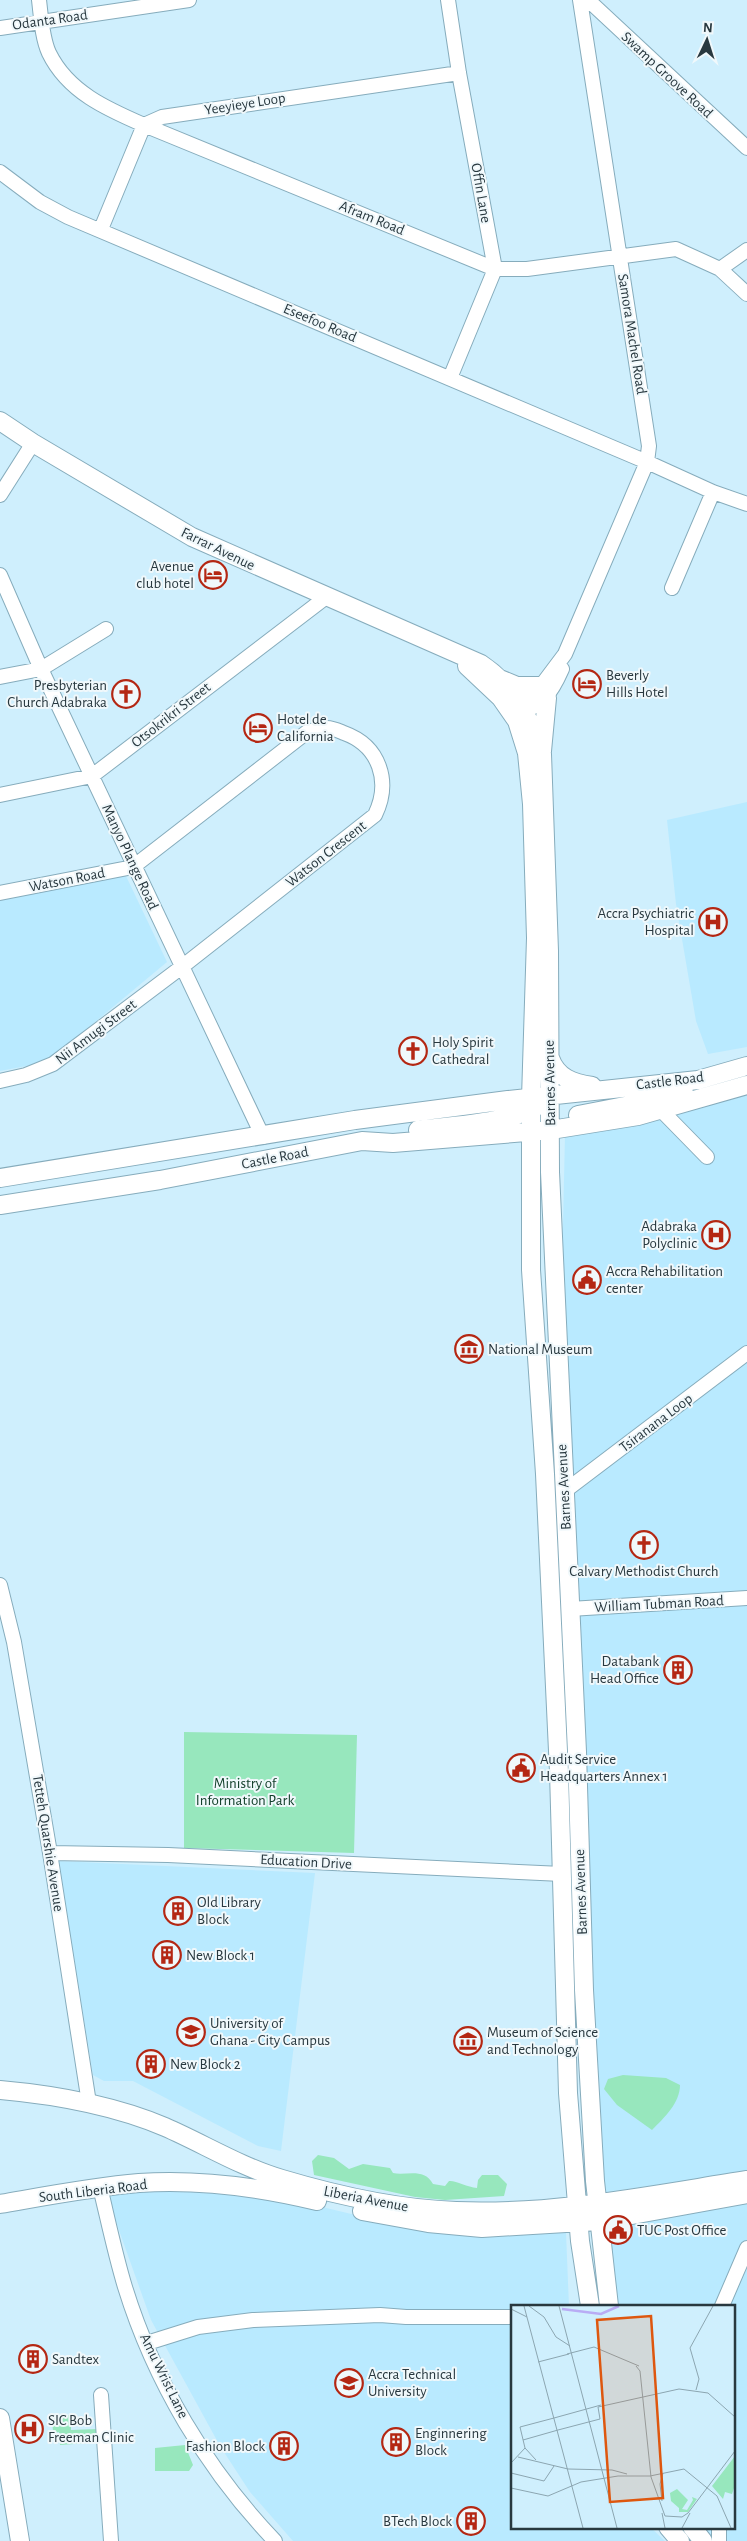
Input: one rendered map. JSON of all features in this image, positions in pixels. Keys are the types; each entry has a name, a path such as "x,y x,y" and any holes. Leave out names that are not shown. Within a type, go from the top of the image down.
{"main road":[{"name":"Farrar Avenue","path":"0,421 33,443 192,538 325,598 481,664 500,679"},
{"name":"Farrar Avenue","path":"450,651 517,710"},
{"path":"500,679 517,686 544,692 546,724 542,754"},
{"name":"Barnes Avenue","path":"500,679 542,754 549,951 549,1054 538,1103"},
{"name":"Barnes Avenue","path":"517,710 527,753 532,804 536,938 533,1062 538,1103 545,1126 550,1172 577,1752 584,1990 598,2212 609,2305"},
{"path":"549,1054 555,1069 566,1079 610,1089"},
{"path":"508,1100 524,1086 529,1078 533,1062"},
{"name":"Castle Road","path":"0,1178 263,1137 355,1120 508,1100 538,1103 610,1089 698,1080 747,1066"},
{"path":"545,1126 634,1104 688,1086 698,1080"},
{"name":"Castle Road","path":"0,1205 160,1180 362,1141 393,1143 503,1134 545,1126 595,1123 661,1110 747,1085"},
{"path":"362,1141 383,1135 491,1120 538,1103"},
{"path":"550,1172 563,1140 595,1123"},
{"name":"Barnes Avenue","path":"545,1126 532,1166 531,1278 545,1474 562,1874 568,2094 578,2215 590,2305"},
{"path":"503,1134 522,1148 532,1166"},
{"path":"49,1169 54,1196"},
{"name":"Liberia Avenue","path":"0,2090 33,2093 89,2103 162,2126 254,2168 340,2196 414,2208 578,2215"},
{"path":"247,2186 254,2168"},
{"name":"South Liberia Road","path":"0,2204 100,2187 141,2183 247,2186"},
{"name":"Liberia Avenue","path":"247,2186 389,2217 458,2227 578,2215 746,2194"},
{"path":"0,2418 5,2471 20,2541"},
{"path":"669,2528 680,2541"},
{"path":"693,2528 703,2541"}],"street":[{"name":"Afram Road","path":"39,0 48,51 59,69 80,92 108,110 144,125 495,269 527,269 676,250 720,269 747,294"},
{"name":"Odanta Road","path":"0,28 189,0"},
{"name":"Offin Lane","path":"448,0 459,72 495,269"},
{"name":"Samora Machel Road","path":"517,710 544,692 565,654 648,462 647,437 580,0"},
{"name":"Swamp Groove Road","path":"588,0 747,148"},
{"name":"Yeeyieye Loop","path":"144,125 162,117 459,72"},
{"path":"101,229 144,125"},
{"name":"Eseefoo Road","path":"0,172 40,202 68,217 101,229 648,462 713,492 747,504"},
{"path":"720,269 747,250"},
{"path":"450,378 495,269"},
{"path":"0,495 33,443"},
{"path":"672,588 713,492"},
{"name":"Manyo Plange Road","path":"0,575 41,669 133,866 184,966 263,1137"},
{"name":"Otsokrikri Street","path":"0,795 92,776 325,598"},
{"path":"0,677 41,669 106,629"},
{"name":"Watson Crescent","path":"133,866 307,732 327,727 351,736 376,756 381,771 381,795 375,815 184,966"},
{"name":"Watson Road","path":"0,893 133,866"},
{"name":"Nii Amugi Street","path":"0,1081 26,1075 53,1064 184,966"},
{"path":"661,1110 707,1157"},
{"name":"Tsiranana Loop","path":"565,1491 747,1354"},
{"name":"Tetteh Quarshie Avenue","path":"0,1585 14,1642 50,1853 89,2103"},
{"name":"William Tubman Road","path":"570,1609 747,1598"},
{"name":"Education Drive","path":"50,1853 168,1855 562,1874"},
{"name":"Amu Wrist Lane","path":"100,2187 126,2288 170,2395 228,2489 274,2541"},
{"path":"722,2305 747,2248"},
{"path":"147,2343 198,2327 253,2320 380,2314 406,2317 511,2317"},
{"path":"101,2395 111,2541"},
{"path":"719,2528 719,2541"}],"shaded area":[{"name":"Accra Psychiatric Hospital","path":"747,802 747,1047 708,1054 696,1021 676,904 667,820"},
{"path":"126,876 167,962 47,1062 0,1071 0,898"},
{"path":"747,1091 747,2172 600,2193 562,1270 565,1135"},
{"name":"University of Ghana - City Campus","path":"58,1861 315,1873 281,2151 258,2146 133,2081 104,2081 93,2075"},
{"name":"Accra Technical University","path":"148,2190 264,2193 397,2225 473,2232 566,2233 569,2305 511,2305 511,2528 651,2528 665,2541 293,2541 250,2492 220,2446 151,2320 105,2191"},
{"path":"747,2200 747,2541 706,2541 697,2528 734,2528 734,2305 614,2305 602,2224"}],"green space":[{"name":"Ministry of Information Park","path":"184,1732 357,1735 354,1853 184,1848"},
{"path":"623,2075 666,2078 680,2085 674,2104 652,2130 617,2105 604,2089 608,2079"},
{"path":"318,2155 334,2158 349,2169 363,2164 390,2168 393,2173 420,2174 429,2179 433,2184 445,2186 449,2181 452,2181 477,2188 478,2180 482,2175 498,2175 507,2184 504,2196 445,2200 415,2197 314,2175 312,2161"},
{"path":"52,2415 71,2415 71,2430 97,2429 97,2435 88,2436 88,2443 60,2445 59,2432 53,2433"},
{"path":"185,2445 193,2465 189,2471 155,2471 155,2448"}],"place":[{"name":"Avenue club hotel","path":"213,575"},
{"name":"Beverly Hills Hotel","path":"587,684"},
{"name":"Presbyterian Church Adabraka","path":"126,694"},
{"name":"Hotel de California","path":"258,728"},
{"name":"Accra Psychiatric Hospital","path":"713,922"},
{"name":"Holy Spirit Cathedral","path":"413,1051"},
{"name":"Adabraka Polyclinic","path":"716,1235"},
{"name":"Accra Rehabilitation center","path":"587,1280"},
{"name":"National Museum","path":"469,1349"},
{"name":"Calvary Methodist Church","path":"644,1545"},
{"name":"Databank Head Office","path":"678,1670"},
{"name":"Audit Service Headquarters Annex 1","path":"521,1768"},
{"name":"Old Library Block","path":"178,1911"},
{"name":"New Block 1","path":"167,1955"},
{"name":"University of Ghana - City Campus","path":"191,2032"},
{"name":"Museum of Science and Technology","path":"468,2041"},
{"name":"New Block 2","path":"151,2064"},
{"name":"TUC Post Office","path":"618,2230"},
{"name":"Sandtex","path":"33,2359"},
{"name":"Accra Technical University","path":"349,2383"},
{"name":"SIC Bob Freeman Clinic","path":"29,2429"},
{"name":"Enginnering Block","path":"396,2442"},
{"name":"Fashion Block","path":"284,2446"},
{"name":"BTech Block","path":"471,2521"}]}
